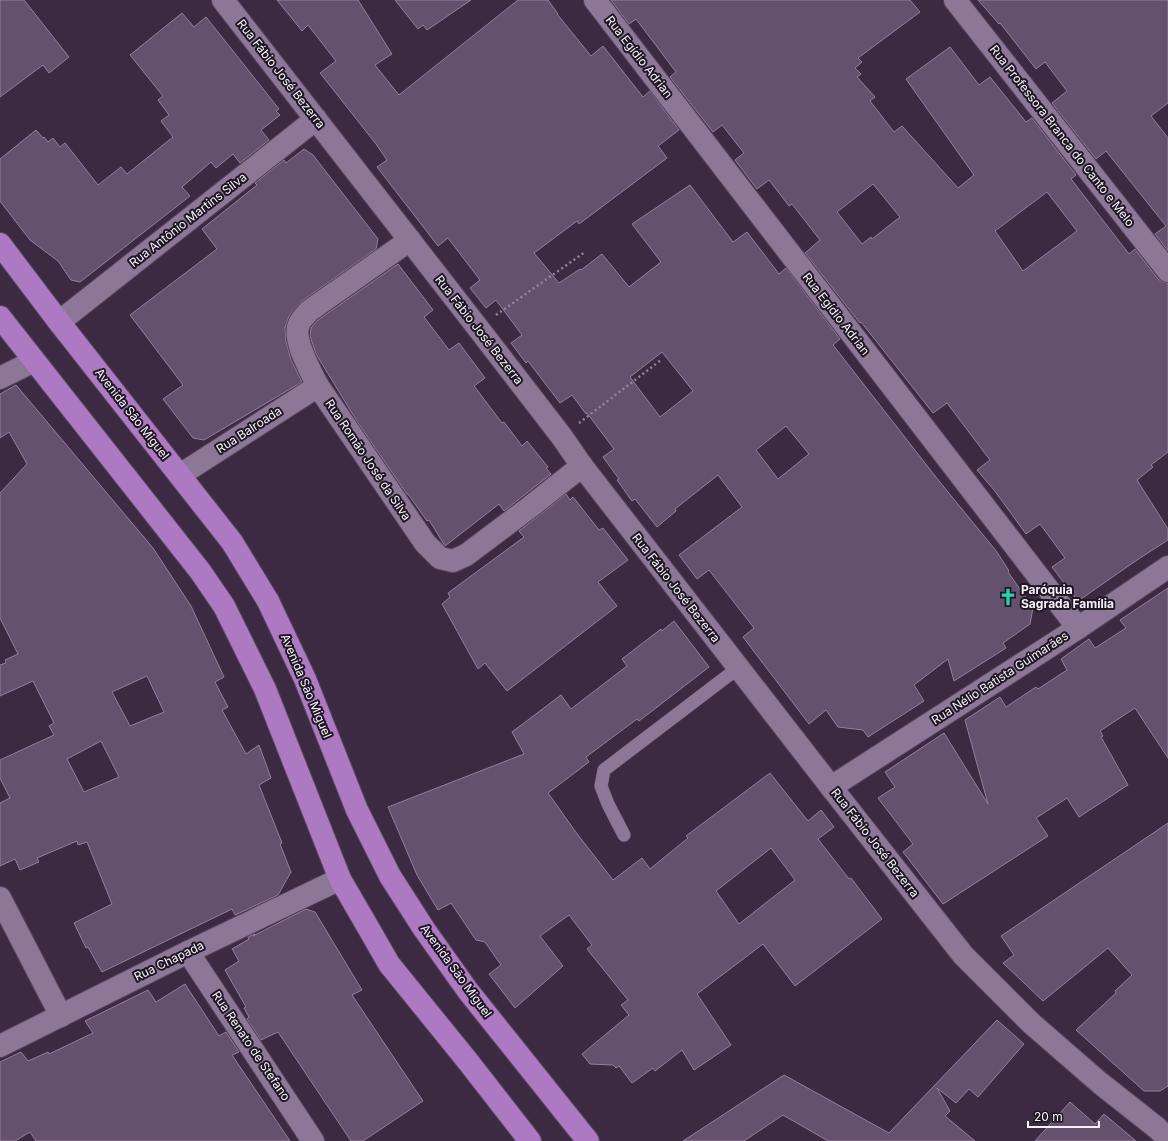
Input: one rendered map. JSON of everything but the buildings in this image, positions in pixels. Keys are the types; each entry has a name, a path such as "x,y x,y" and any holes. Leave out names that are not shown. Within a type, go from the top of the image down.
{"main road":[{"name":"Avenida São Miguel","path":"0,244 59,322 232,542 268,601 305,679 357,810 390,876 424,929 468,991 588,1141"},
{"path":"0,317 200,571 224,606 265,689 340,879 390,964 466,1058 526,1140"}],"street":[{"name":"Rua Fábio José Bezerra","path":"222,0 478,328 562,437 582,466 830,787 963,955 1032,1024 1100,1083 1164,1129"},
{"name":"Rua Egídio Adrian","path":"595,0 1078,628"},
{"name":"Rua Professora Branca do Canto e Melo","path":"955,0 1168,271"},
{"name":"Rua Antônio Martins Silva","path":"59,322 316,119"},
{"name":"Rua Romão José da Silva","path":"410,240 310,311 299,324 298,339 304,358 318,386 425,543 440,558 452,561 466,554 530,507 582,466"},
{"path":"0,378 34,361"},
{"name":"Rua Balroada","path":"180,475 318,386"},
{"name":"Rua Nélio Batista Guimarães","path":"830,787 1078,628 1168,567"},
{"name":"Rua Chapada","path":"0,1046 188,952 340,879"},
{"path":"0,898 61,1016"},
{"name":"Rua Renato de Stefano","path":"188,952 313,1141"}],"lane":[{"path":"624,835 608,804 601,786 604,770 738,668"}],"path":[{"path":"478,328 585,252"},
{"path":"562,437 660,360"}],"place":[{"name":"Paróquia Sagrada Família","path":"1008,597"}]}
